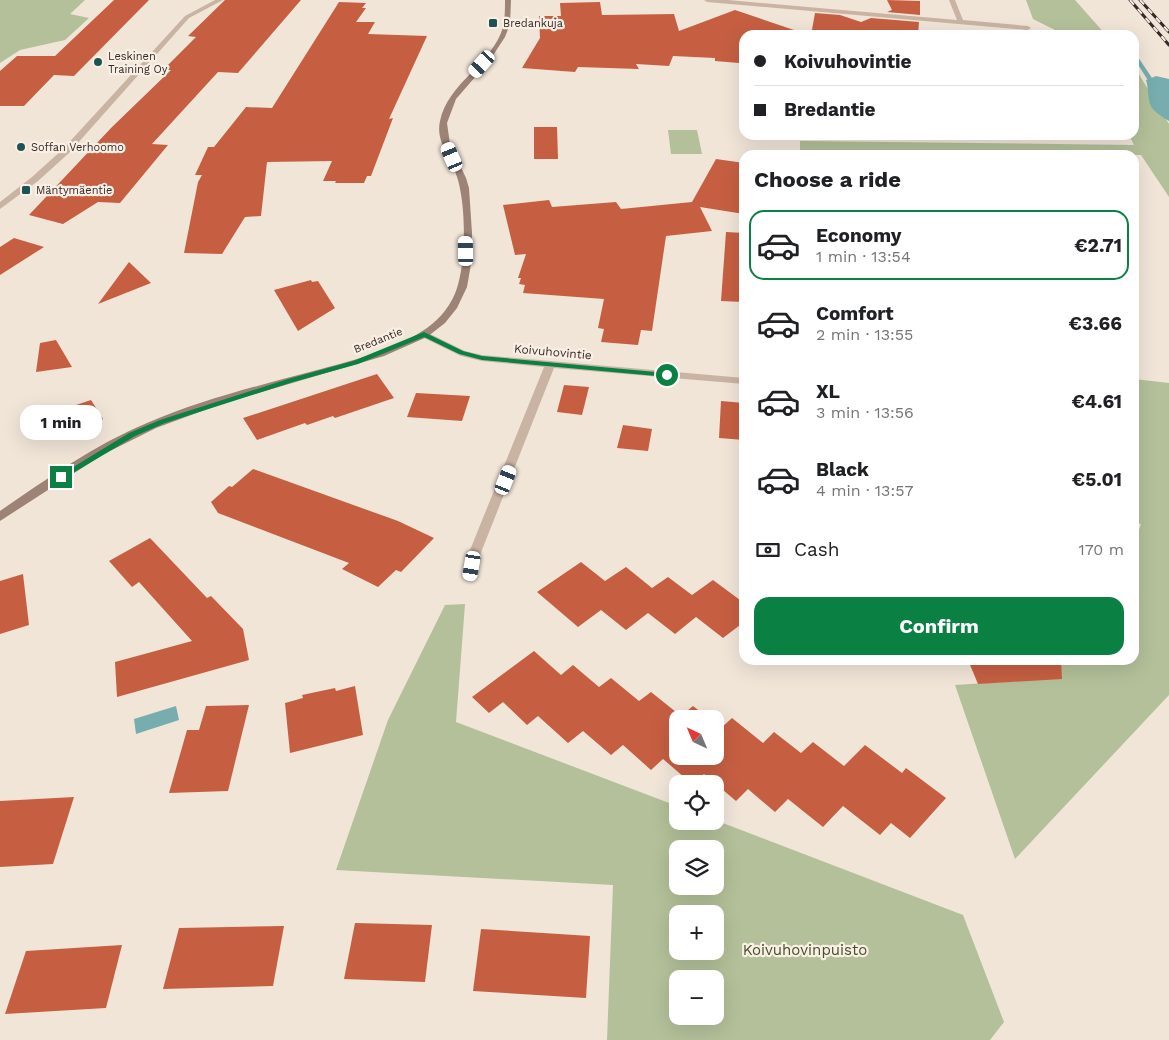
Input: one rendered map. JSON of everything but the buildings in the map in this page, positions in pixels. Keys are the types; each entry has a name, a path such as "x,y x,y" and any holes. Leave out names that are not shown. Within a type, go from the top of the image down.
{"street":[{"path":"0,206 35,179 66,151 127,80 187,17 220,0"},
{"name":"Bredantie","path":"0,517 88,459 132,434 194,410 356,363 424,334 438,324 457,301 466,268 466,201 462,180 445,140 442,126 445,113 459,90 500,41 508,15 508,0"},
{"path":"707,0 832,9 1028,28"},
{"path":"952,0 962,22"},
{"name":"Koivuhovintie","path":"424,334 461,353 475,356 550,365 739,381"},
{"path":"470,577 474,555 550,365"}],"green space":[{"path":"0,0 85,0 70,14 89,18 65,40 20,50 0,63"},
{"path":"1026,0 1075,0 1102,30 1055,30 1033,19"},
{"path":"1139,74 1169,124 1169,197 1141,155 1139,155 1139,150 800,150 800,141 1134,145 1132,140 1139,140"},
{"path":"668,130 697,130 702,154 671,154"},
{"path":"1139,380 1169,383 1169,695 1015,859 955,685 1032,680 1042,665 1139,665 1139,530 1141,524 1139,523"},
{"name":"Koivuhovinpuisto","path":"465,604 456,722 669,803 669,830 724,830 724,823 963,915 1004,1022 990,1040 607,1040 613,885 336,870 388,720 445,605"}],"water":[{"path":"1156,76 1169,79 1169,121 1154,110 1149,102 1146,80"},
{"path":"176,706 179,720 136,734 134,719"}],"waterway":[{"path":"1139,63 1155,87"}],"railway":[{"path":"1130,0 1169,45"},
{"path":"1140,0 1169,32"}],"place":[{"name":"Bredankuja","path":"493,23"},
{"name":"Leskinen Training Oy","path":"98,62"},
{"name":"Soffan Verhoomo","path":"21,147"},
{"name":"Mäntymäentie","path":"26,190"}],"route":[{"path":"61,477 132,434 163,421 290,381 356,363 391,350 424,334 461,353 482,358 667,375"}]}
